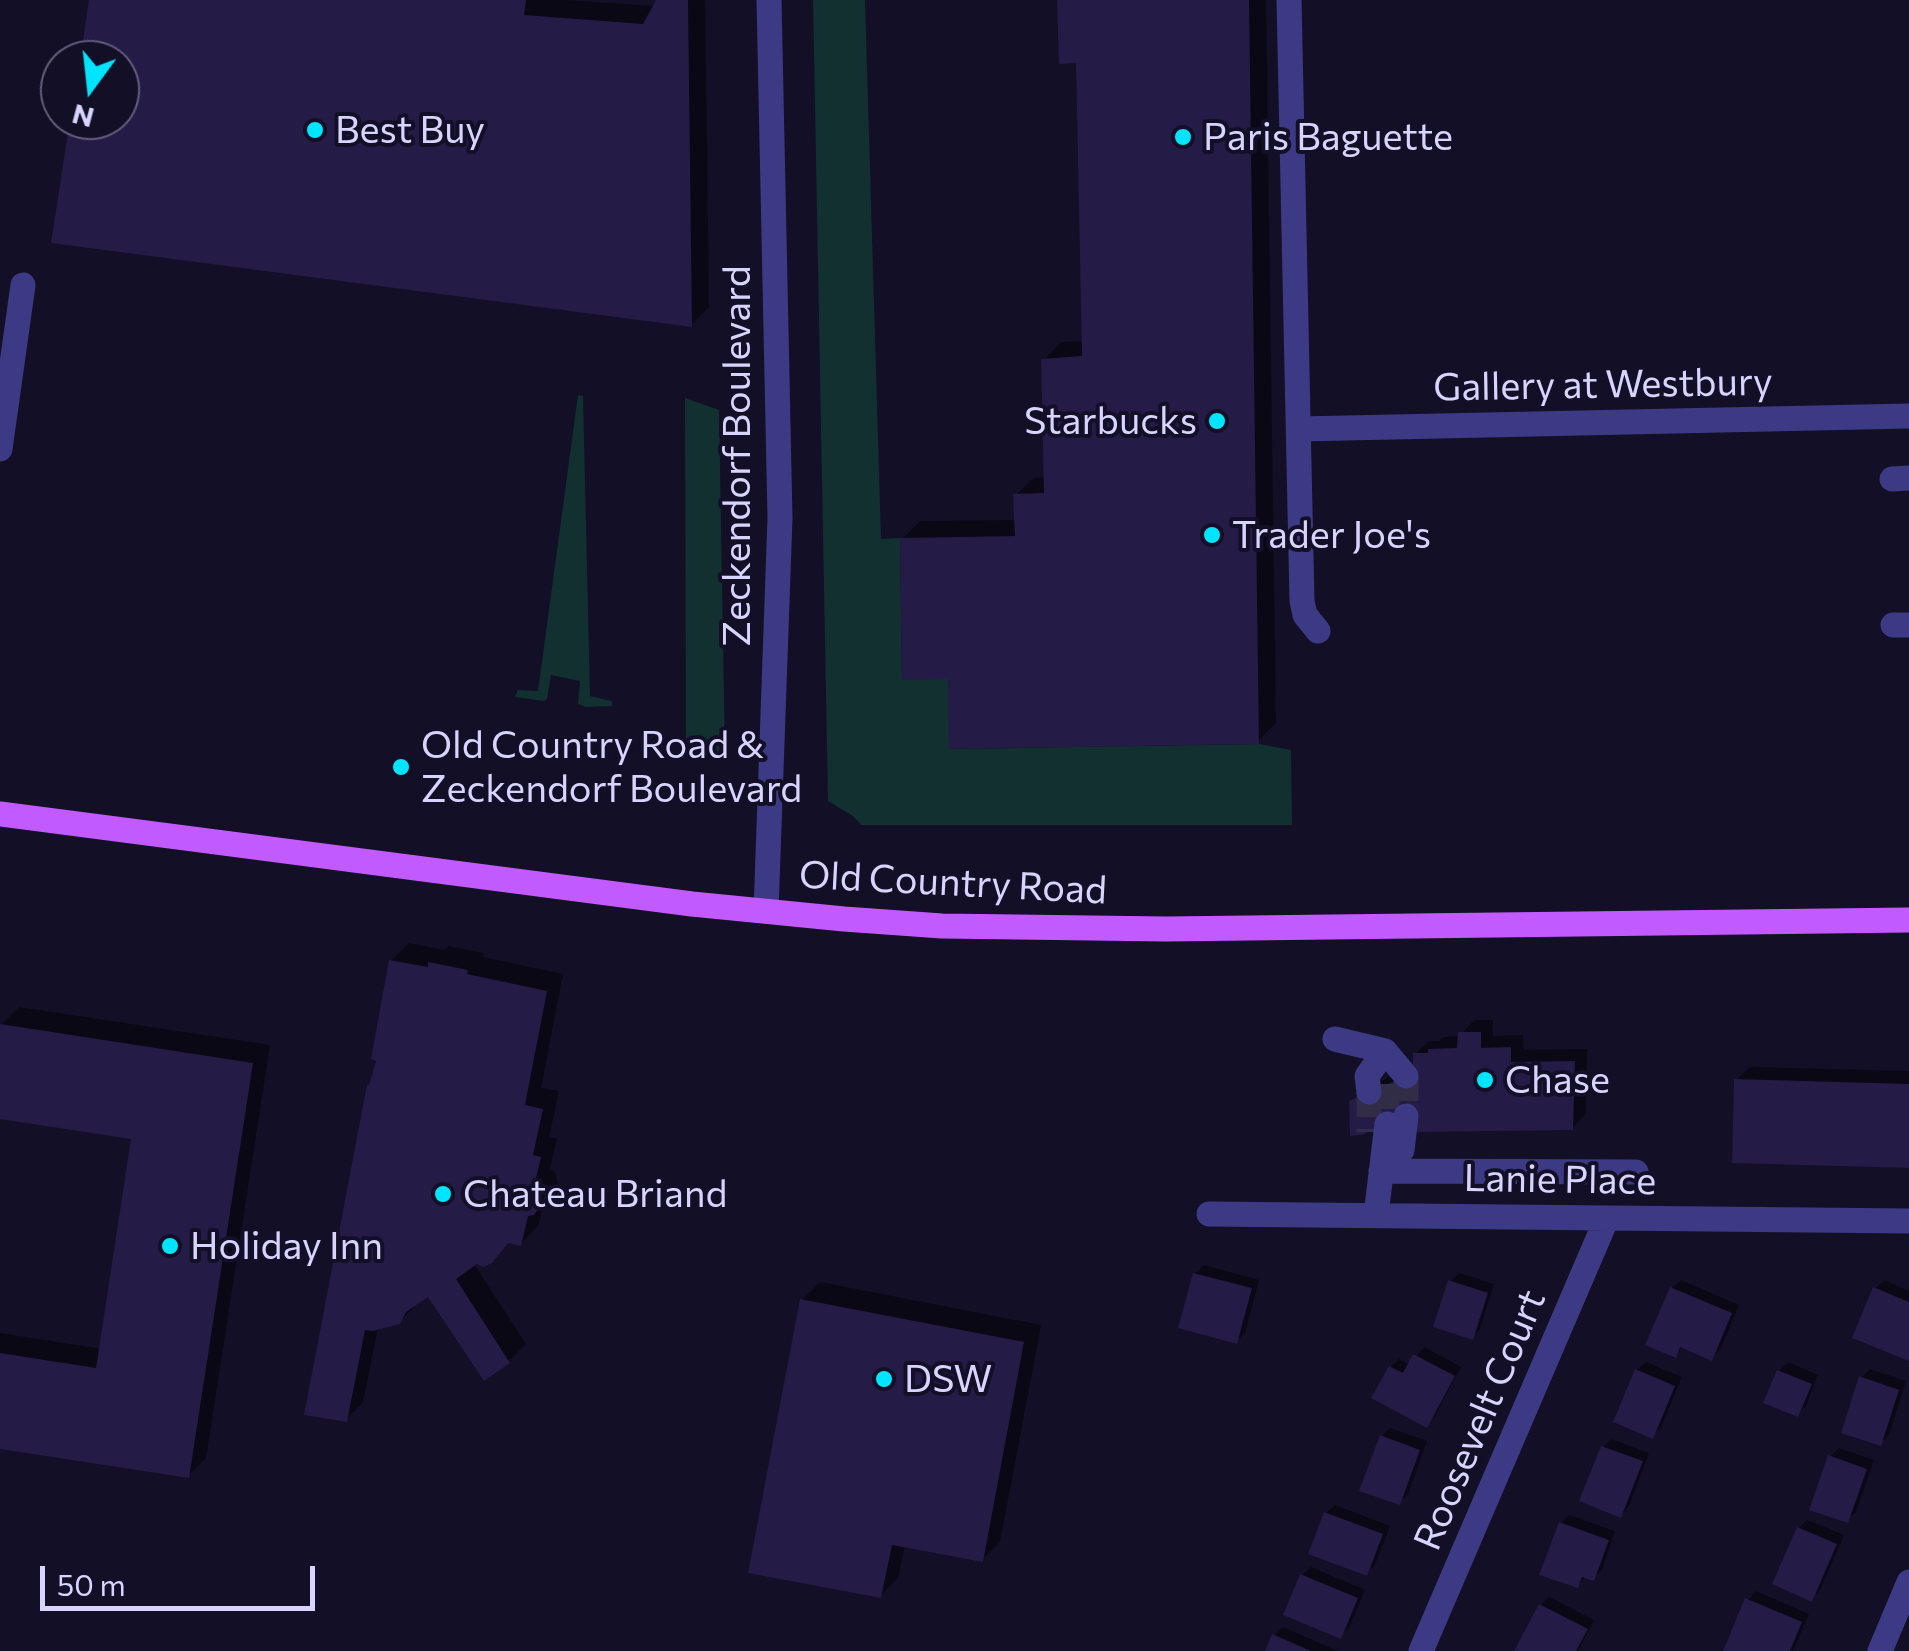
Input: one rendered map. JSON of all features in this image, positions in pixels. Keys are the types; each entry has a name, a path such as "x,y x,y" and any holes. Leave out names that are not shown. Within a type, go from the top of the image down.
{"main road":[{"name":"Old Country Road","path":"0,814 692,904 942,926 1166,930 1909,920"}],"street":[{"name":"Zeckendorf Boulevard","path":"766,911 780,518 769,0"},
{"path":"1288,0 1302,601 1305,616 1318,631"},
{"path":"0,449 23,284"},
{"name":"Gallery at Westbury","path":"1299,429 1909,416"},
{"path":"1335,1039 1385,1051"},
{"path":"1385,1051 1387,1084 1367,1076 1385,1051"},
{"path":"1376,1216 1381,1171 1402,1150 1387,1124 1368,1155 1381,1171"},
{"path":"1381,1171 1636,1172"},
{"name":"Lanie Place","path":"1210,1214 1909,1222"},
{"name":"Roosevelt Court","path":"1421,1651 1607,1218"},
{"path":"1880,1651 1909,1582"}],"green space":[{"path":"813,0 865,0 881,539 900,538 902,679 948,679 954,749 1259,744 1291,750 1292,825 861,825 828,801"},
{"path":"578,395 583,396 590,696 612,701 612,706 578,704 580,681 551,675 544,701 515,697 518,690 538,691"},
{"path":"685,398 719,410 725,753 686,752"}],"building":[{"path":"89,0 526,0 524,15 643,24 656,0 688,0 692,327 51,243 67,140 140,140 140,40 83,40"},
{"path":"1057,0 1249,0 1259,744 949,749 948,679 902,680 900,538 1015,536 1013,494 1044,493 1041,359 1082,356 1076,63 1059,64"},
{"name":"Chateau Briand","path":"389,960 428,967 428,962 547,991 525,1105 543,1109 533,1155 541,1157 534,1186 542,1204 534,1215 528,1216 521,1246 508,1243 492,1263 483,1267 477,1264 456,1279 510,1363 484,1381 428,1297 406,1312 400,1324 365,1330 347,1422 304,1415 367,1085 376,1061 371,1059"},
{"name":"Holiday Inn","path":"0,1024 253,1063 189,1478 0,1449 0,1353 96,1368 131,1139 0,1119"},
{"name":"Chase","path":"1458,1032 1481,1032 1481,1048 1511,1047 1511,1062 1575,1061 1573,1130 1416,1132 1415,1111 1362,1135 1350,1136 1349,1101 1413,1073 1413,1053 1457,1048"},
{"path":"1734,1079 1909,1084 1909,1168 1732,1163"},
{"path":"1193,1273 1252,1288 1237,1344 1178,1328"},
{"path":"1448,1280 1488,1293 1473,1340 1433,1327"},
{"path":"1670,1287 1732,1313 1712,1361 1680,1347 1676,1358 1645,1345"},
{"path":"1873,1287 1909,1302 1909,1361 1852,1338"},
{"path":"800,1299 1024,1342 983,1562 892,1545 881,1598 748,1573"},
{"path":"1413,1354 1455,1376 1427,1428 1371,1398 1389,1366 1403,1373"},
{"path":"1635,1369 1675,1386 1653,1439 1613,1422"},
{"path":"1777,1370 1812,1384 1798,1417 1763,1403"},
{"path":"1859,1376 1899,1390 1881,1446 1841,1433"},
{"path":"1380,1435 1420,1450 1400,1505 1359,1491"},
{"path":"1601,1446 1643,1461 1621,1518 1579,1501"},
{"path":"1828,1455 1867,1469 1848,1523 1809,1510"},
{"path":"1324,1512 1383,1534 1367,1576 1308,1554"},
{"path":"1559,1522 1609,1540 1594,1581 1582,1577 1578,1588 1539,1575"},
{"path":"1797,1527 1837,1544 1812,1602 1772,1584"},
{"path":"1300,1574 1358,1598 1341,1639 1283,1615"},
{"path":"1745,1598 1802,1622 1790,1651 1723,1651"},
{"path":"1539,1604 1588,1629 1576,1651 1514,1651"},
{"path":"1272,1634 1311,1651 1265,1651"}],"tunnel":[{"path":"1406,1076 1406,1116"},
{"path":"1387,1084 1387,1124"},
{"path":"1369,1092 1369,1132"}],"place":[{"name":"Best Buy","path":"315,130"},
{"name":"Paris Baguette","path":"1183,137"},
{"name":"Starbucks","path":"1217,421"},
{"name":"Trader Joe's","path":"1212,535"},
{"name":"Old Country Road & Zeckendorf Boulevard","path":"401,767"},
{"name":"Chase","path":"1485,1080"},
{"name":"Chateau Briand","path":"443,1194"},
{"name":"Holiday Inn","path":"170,1246"},
{"name":"DSW","path":"884,1379"}]}
